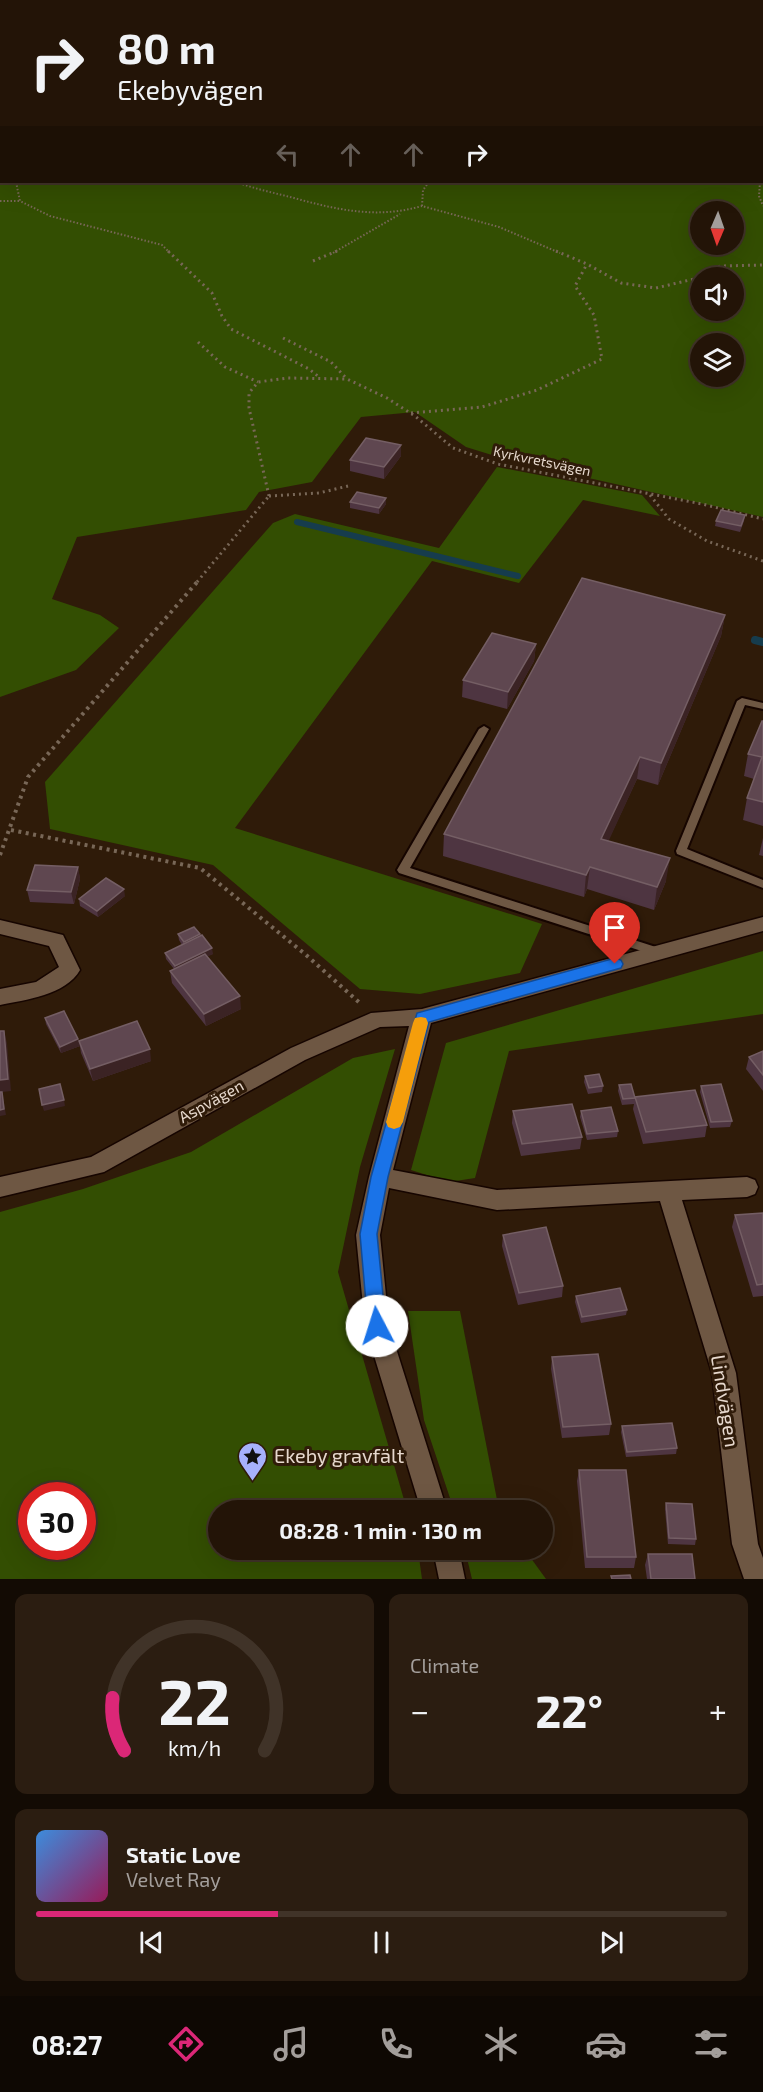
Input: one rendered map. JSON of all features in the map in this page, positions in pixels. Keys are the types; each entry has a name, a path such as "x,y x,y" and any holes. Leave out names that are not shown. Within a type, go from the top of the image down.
{"street":[{"name":"Aspvägen","path":"0,1187 96,1165 298,1054 378,1020 422,1017 763,924"},
{"path":"0,927 56,940 70,970 41,989 0,997"},
{"path":"422,1017 380,1177 369,1234 377,1326 431,1500"},
{"path":"380,1177 497,1200 747,1187"},
{"name":"Lindvägen","path":"668,1192 724,1373 745,1544 757,1579"},
{"path":"448,1560 452,1579"}],"lane":[{"path":"763,706 742,701 681,851 763,884"},
{"path":"484,729 404,870 658,952"}],"path":[{"path":"16,183 20,201"},
{"path":"239,183 353,213 401,213"},
{"path":"422,206 423,190 428,183"},
{"path":"760,183 759,196 763,206"},
{"path":"0,201 20,201 59,219 162,245 212,293 222,316 231,329 309,369 320,377"},
{"path":"313,261 344,248 378,225 401,213 422,206 499,227 587,264 621,283 656,288 694,279 720,266 763,265"},
{"path":"409,413 482,407 537,390 602,359 594,315 575,286 587,264"},
{"path":"284,338 331,362 347,379"},
{"path":"0,855 28,777 269,496 249,408 249,393 258,382 237,376 221,366 198,342"},
{"name":"Kyrkvretsvägen","path":"258,382 320,377 347,379 387,398 453,448 498,464 763,519"},
{"path":"269,496 320,494 348,486"},
{"path":"650,494 669,519 707,541 763,561"},
{"path":"10,830 200,868 305,954 378,1020"}],"green space":[{"path":"0,183 763,183 763,517 508,460 466,447 415,412 361,417 312,482 259,492 246,510 77,537 52,599 100,615 119,628 76,670 0,697"},
{"path":"497,467 642,495 660,516 583,500 519,583 432,561 235,828 542,924 520,973 420,994 360,989 213,865 50,829 45,782 273,523 295,514 439,548"},
{"path":"763,951 763,1014 509,1051 475,1178 449,1182 411,1170 446,1043"},
{"path":"395,1049 360,1167 338,1272 404,1500 208,1500 208,1560 419,1560 422,1579 0,1579 0,1212 83,1189 191,1152 353,1058"},
{"path":"408,1311 460,1311 497,1500 451,1500 424,1420"},
{"path":"467,1560 532,1560 546,1579 472,1579"}],"building":[{"path":"366,438 401,445 384,467 350,460"},
{"path":"357,492 386,498 379,508 350,502"},
{"path":"721,510 745,515 741,526 716,521"},
{"path":"582,578 725,615 661,763 640,757 601,839 670,858 657,887 590,867 586,875 444,834"},
{"path":"492,633 536,644 508,692 463,680"},
{"path":"762,721 763,802 747,798 762,757 748,754"},
{"path":"35,865 78,867 71,892 27,890"},
{"path":"106,878 124,889 97,911 79,899"},
{"path":"194,927 200,934 184,942 178,934"},
{"path":"202,935 212,948 175,966 165,953"},
{"path":"205,954 240,996 204,1014 170,971"},
{"path":"64,1011 78,1039 60,1047 45,1018"},
{"path":"137,1021 150,1049 90,1069 79,1041"},
{"path":"0,1031 4,1031 8,1079 0,1080"},
{"path":"763,1051 763,1075 749,1057"},
{"path":"599,1074 603,1086 589,1088 585,1076"},
{"path":"60,1084 64,1100 42,1105 39,1089"},
{"path":"631,1084 635,1098 623,1099 619,1085"},
{"path":"721,1084 732,1121 711,1122 701,1086"},
{"path":"695,1090 707,1125 646,1132 635,1097"},
{"path":"0,1092 2,1092 4,1109 0,1110"},
{"path":"572,1104 582,1137 522,1144 513,1111"},
{"path":"611,1107 618,1131 587,1134 581,1111"},
{"path":"763,1213 763,1284 757,1285 735,1215"},
{"path":"546,1227 563,1286 519,1293 503,1235"},
{"path":"620,1288 627,1310 582,1317 576,1296"},
{"path":"598,1354 611,1424 563,1427 552,1357"},
{"path":"672,1423 677,1448 627,1452 622,1426"},
{"path":"579,1470 626,1470 636,1557 587,1557"},
{"path":"666,1503 692,1504 696,1539 669,1538"},
{"path":"648,1554 692,1554 695,1579 651,1579"},
{"path":"630,1575 631,1579 612,1579 611,1576"}],"waterway":[{"path":"297,522 518,576"},
{"path":"755,640 763,642"}],"slow traffic":[{"path":"394,1122 421,1023"}],"place":[{"name":"Ekeby gravfält","path":"253,1482"}],"route":[{"path":"377,1326 369,1234 380,1177 422,1017 615,964"}]}
